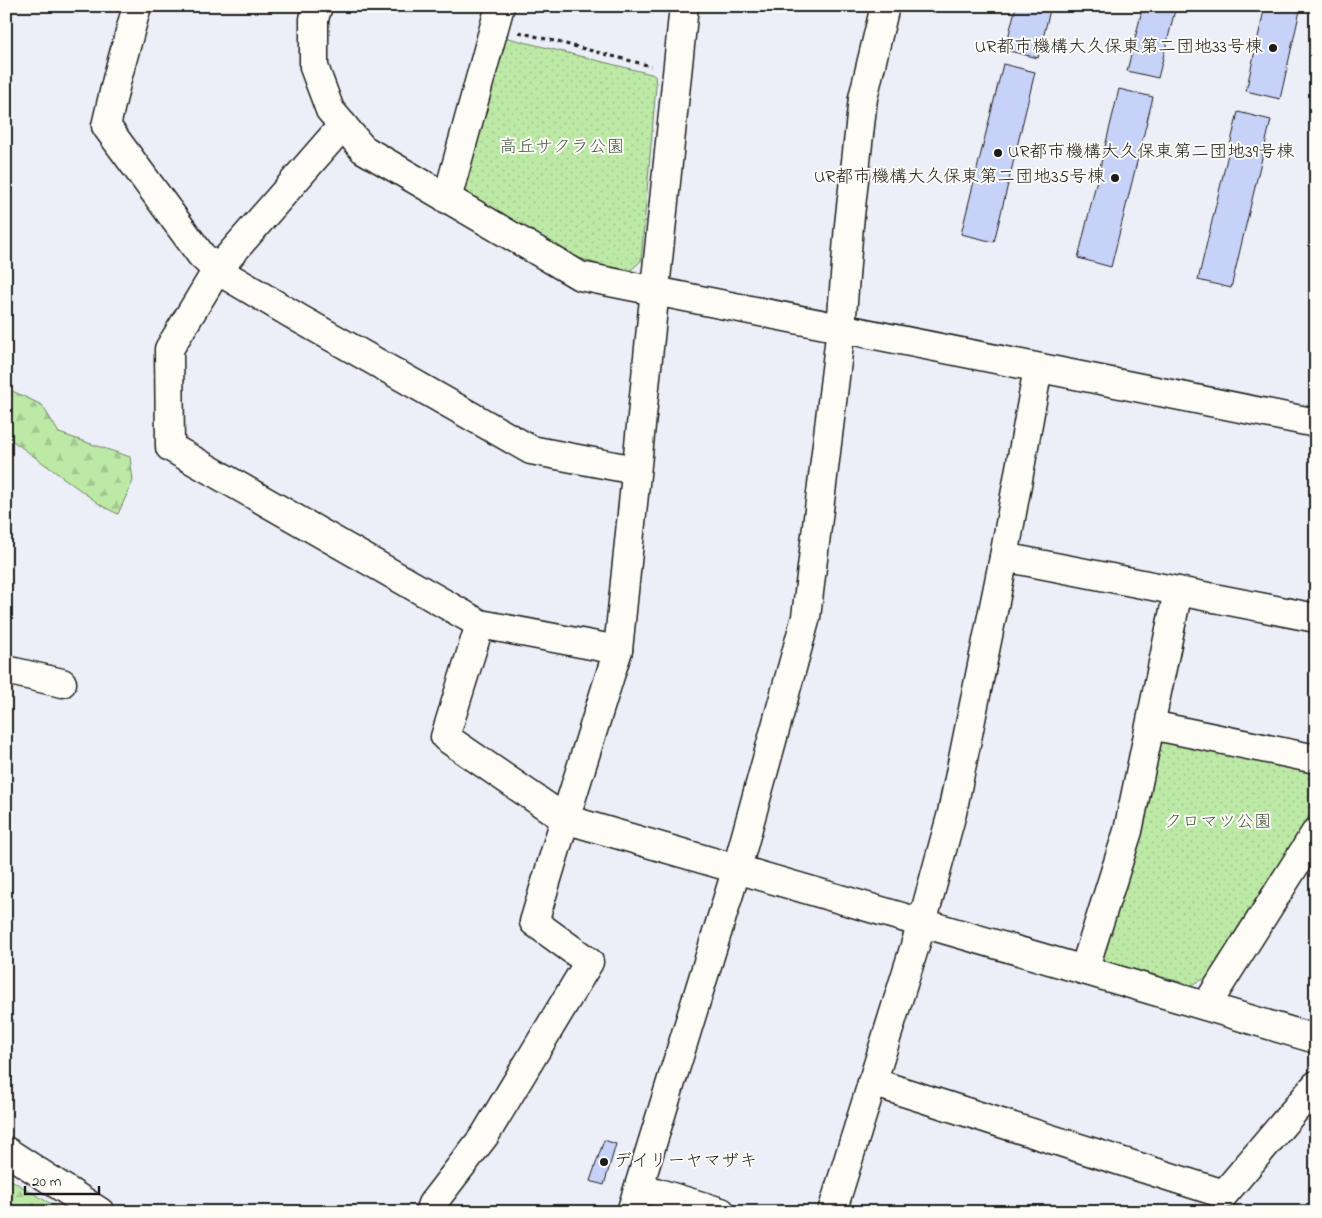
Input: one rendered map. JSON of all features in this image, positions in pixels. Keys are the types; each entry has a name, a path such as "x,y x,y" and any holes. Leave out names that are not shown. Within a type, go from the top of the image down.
{"street":[{"path":"137,6 106,126 201,255 217,270 405,380 531,450 636,470"},
{"path":"318,6 314,19 314,67 330,110 363,149 580,276 1316,424"},
{"path":"429,1212 432,1204 485,1135 589,962 534,922 618,650 627,577 636,470 684,6"},
{"path":"721,1212 635,1199 737,868 806,617 841,328 863,98 885,6"},
{"path":"447,199 497,16"},
{"path":"343,125 217,270 169,349 170,447 480,624 618,650"},
{"path":"832,1212 922,924 952,813 1004,557 1038,368"},
{"path":"1004,557 1316,618"},
{"path":"1084,970 1128,831 1178,591"},
{"path":"480,624 446,737 565,820 737,868 1316,1039"},
{"path":"6,670 62,683"},
{"path":"1151,725 1316,759"},
{"path":"1206,1006 1316,832"},
{"path":"872,1082 1224,1194 1316,1085"},
{"path":"6,1152 100,1212"}],"path":[{"path":"497,16 677,73"}],"green space":[{"name":"高丘サクラ公園","path":"500,36 655,75 656,86 641,261 631,270 603,266 576,257 465,195 462,183"},
{"path":"6,388 42,405 59,433 130,457 133,481 118,514 102,506 6,436"},
{"name":"クロマツ公園","path":"1163,734 1316,763 1316,805 1212,975 1191,985 1101,960 1141,824"},
{"path":"6,1177 61,1210 63,1212 6,1212"}],"building":[{"path":"1016,6 1051,6 1038,58 1005,50"},
{"path":"1143,6 1176,6 1158,78 1127,71"},
{"name":"UR都市機構大久保東第二団地33号棟","path":"1265,6 1301,6 1280,99 1246,91"},
{"name":"UR都市機構大久保東第二団地39号棟","path":"1003,64 1035,72 994,242 961,234"},
{"name":"UR都市機構大久保東第二団地35号棟","path":"1119,89 1153,97 1111,267 1078,258"},
{"path":"1238,112 1271,120 1231,288 1198,280"},
{"path":"604,1140 616,1144 604,1185 590,1181"}],"place":[{"name":"UR都市機構大久保東第二団地33号棟","path":"1273,48"},
{"name":"UR都市機構大久保東第二団地39号棟","path":"998,153"},
{"name":"UR都市機構大久保東第二団地35号棟","path":"1115,178"},
{"name":"デイリーヤマザキ","path":"604,1162"}]}
